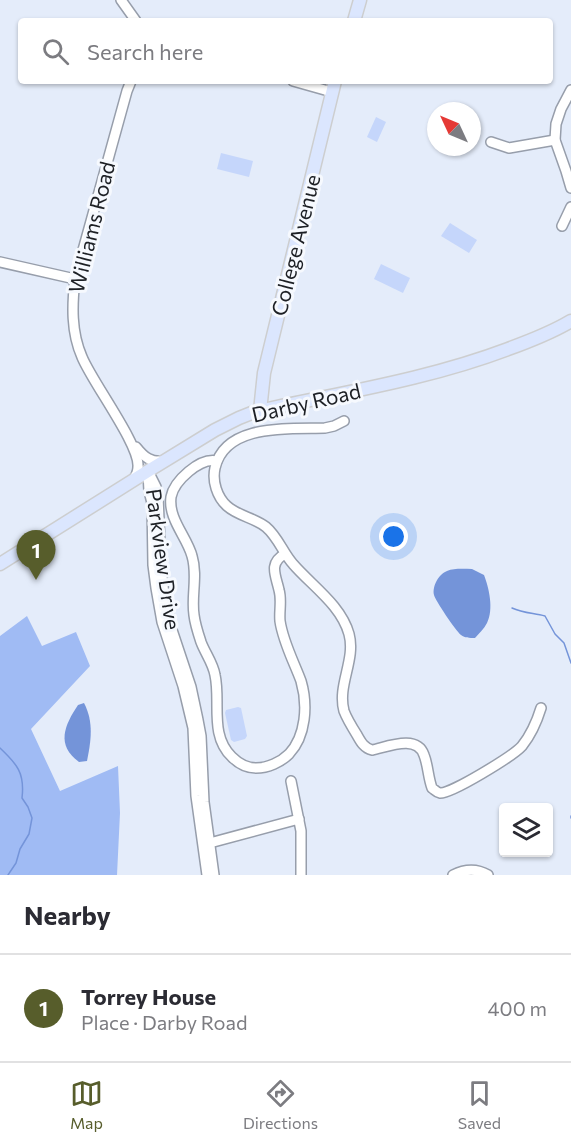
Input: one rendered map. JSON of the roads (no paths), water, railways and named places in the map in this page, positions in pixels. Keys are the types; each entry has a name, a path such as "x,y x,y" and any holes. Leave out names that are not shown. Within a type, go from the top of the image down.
{"main road":[{"path":"355,18 360,0"},
{"name":"College Avenue","path":"260,411 264,373 334,87"},
{"name":"Darby Road","path":"0,564 231,422 260,411 429,375 550,333 571,321"}],"street":[{"path":"121,0 134,18"},
{"name":"Williams Road","path":"130,84 75,279 72,304 74,327 81,356 136,455 139,466 132,481"},
{"path":"314,84 334,87"},
{"path":"571,90 556,124 555,140 571,188"},
{"path":"492,142 509,148 555,140"},
{"path":"562,226 571,207"},
{"path":"0,262 75,279"},
{"path":"344,421 325,428 267,429 252,433 229,445 221,453 214,472 214,482 226,506 266,527 285,554 340,615 347,629 351,647 343,689 344,705 348,719 362,744 372,750 408,743 417,745 424,754 430,783 436,791 441,793 455,789 515,753 525,742 541,708"},
{"name":"Williams Road","path":"127,436 145,457 154,461 165,461"},
{"path":"217,461 206,461 182,478 174,488 171,506 192,555 194,615 201,642 215,672 216,715 222,743 228,753 240,764 250,767 261,767 282,760 294,747 303,725 303,688 280,621 280,591 274,576 276,563 285,554"},
{"name":"Parkview Drive","path":"148,471 159,496 156,554 164,595 165,619 196,704 201,736 200,791 207,875"},
{"path":"291,780 301,831 301,875"},
{"path":"205,845 299,819"},
{"name":"Parkview Drive","path":"205,845 214,875"},
{"path":"453,875 468,869 488,875"}],"waterway":[{"path":"512,608 545,616 555,634 564,643 571,663"},
{"path":"0,748 11,759 21,775 22,798 32,818 29,834 8,875"}],"place":[{"name":"Torrey House","path":"36,580"}]}
